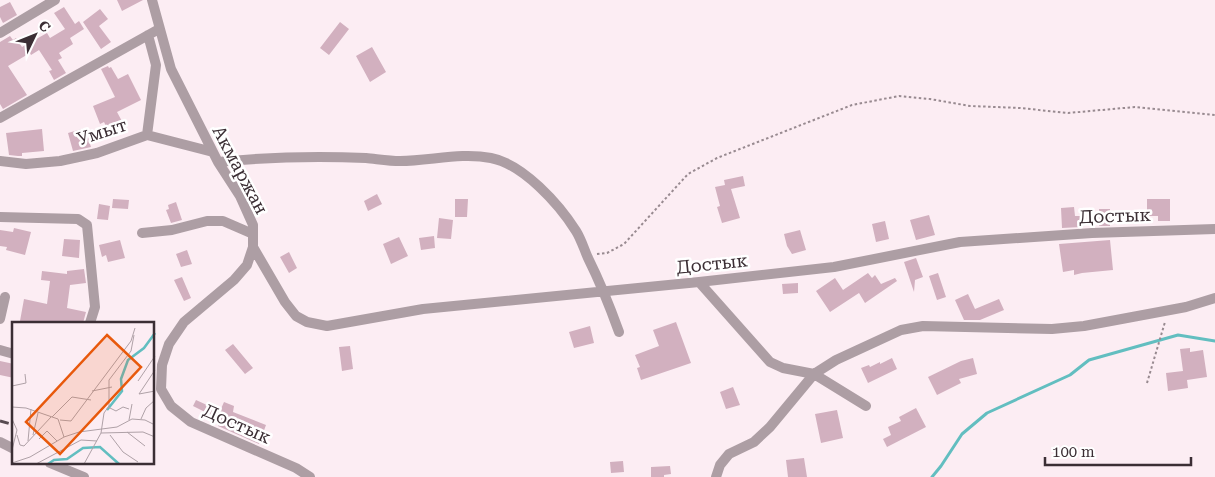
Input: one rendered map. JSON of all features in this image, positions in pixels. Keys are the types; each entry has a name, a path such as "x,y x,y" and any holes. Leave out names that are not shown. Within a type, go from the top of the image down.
{"street":[{"path":"0,33 55,0"},
{"name":"Акмаржан","path":"152,0 171,69 218,162 240,196 252,225 254,247"},
{"path":"0,118 159,29"},
{"path":"147,135 156,65 148,35"},
{"name":"Умыт","path":"0,161 26,164 60,161 96,153 147,135 213,152"},
{"path":"218,162 273,157 366,158 400,161 471,155 493,158 512,166 527,176 552,200 576,231 604,292 619,332"},
{"path":"0,217 78,219 87,224 95,307 90,322"},
{"path":"142,233 172,230 208,220 223,221 253,234"},
{"name":"Достык","path":"254,247 285,302 296,316 307,322 327,326 423,309 834,267 960,242 1092,233 1215,229"},
{"path":"157,388 169,344 184,322 234,280 247,264 254,247"},
{"path":"698,282 770,362 783,368 814,374 866,406"},
{"path":"0,319 5,297"},
{"path":"716,477 720,465 729,454 754,442 770,427 814,374 836,360 901,330 923,326 1052,329 1084,326 1169,310 1215,298"},
{"name":"Достык","path":"157,388 172,406 191,422 296,468 310,477"},
{"path":"0,442 12,448"},
{"path":"52,464 84,477"}],"path":[{"path":"587,255 607,253 624,244 688,174 717,158 852,105 899,96 970,106 1020,108 1068,114 1135,107 1215,115"},
{"path":"1147,383 1169,310"}],"building":[{"path":"117,0 143,0 122,11"},
{"path":"10,2 17,15 3,23 0,17 0,7"},
{"path":"64,7 75,24 79,21 84,29 70,38 73,44 59,53 62,58 58,60 66,73 54,80 49,71 52,70 39,50 31,55 30,53 8,66 27,95 3,109 0,104 0,42 10,36 13,40 16,38 22,47 47,33 50,38 65,29 54,13"},
{"path":"100,9 108,19 99,26 111,42 101,49 83,22"},
{"path":"340,22 349,29 329,55 320,48"},
{"path":"372,47 386,72 370,82 356,56"},
{"path":"108,66 109,68 111,67 118,79 128,74 141,100 117,112 124,125 109,132 104,122 100,124 93,106 115,97 101,69"},
{"path":"85,128 91,147 73,151 68,133"},
{"path":"42,129 44,151 22,153 22,156 9,155 6,133"},
{"path":"743,176 745,186 731,189 740,218 722,223 717,207 720,206 715,187 725,185 724,180"},
{"path":"377,194 382,204 368,211 364,201"},
{"path":"113,199 129,200 128,209 112,208"},
{"path":"455,199 468,199 467,217 455,217"},
{"path":"1147,199 1170,199 1170,221 1158,221 1158,216 1147,216"},
{"path":"176,202 182,220 171,223 166,210 169,209 168,205"},
{"path":"99,204 110,206 108,220 97,219"},
{"path":"1074,207 1075,216 1080,216 1081,227 1062,228 1061,208"},
{"path":"1099,209 1110,209 1110,226 1099,226"},
{"path":"929,215 935,235 916,240 910,220"},
{"path":"439,218 453,220 451,239 437,238"},
{"path":"885,221 889,239 876,242 872,224"},
{"path":"14,228 31,232 25,255 6,250 7,247 0,246 0,230 13,232"},
{"path":"800,230 806,250 792,254 787,246 784,234"},
{"path":"434,236 435,248 421,250 419,238"},
{"path":"399,237 408,256 391,264 383,244"},
{"path":"64,239 80,240 79,258 62,256"},
{"path":"120,240 125,258 108,262 106,255 102,257 99,245"},
{"path":"1110,240 1113,270 1074,275 1074,270 1063,272 1059,244"},
{"path":"187,250 192,264 181,267 176,254"},
{"path":"289,252 297,268 289,273 280,257"},
{"path":"916,258 923,277 915,280 914,292 904,262"},
{"path":"84,269 86,283 70,285 67,308 86,312 83,322 20,321 24,299 47,304 50,281 41,280 42,271 67,274 67,271"},
{"path":"868,273 872,278 875,275 881,284 895,278 897,281 865,303 859,293 830,312 816,291 835,278 843,290"},
{"path":"938,273 946,297 937,300 929,276"},
{"path":"182,277 191,298 184,301 174,280"},
{"path":"798,283 798,293 783,294 782,284"},
{"path":"968,294 975,309 999,299 1004,310 980,320 964,320 955,300"},
{"path":"676,322 691,363 641,380 637,368 640,367 635,355 659,346 653,330"},
{"path":"590,326 594,343 574,348 569,332"},
{"path":"233,344 253,368 245,374 225,350"},
{"path":"350,346 353,369 342,371 339,347"},
{"path":"1190,348 1190,352 1203,350 1207,377 1187,380 1188,388 1168,391 1166,373 1183,371 1180,349"},
{"path":"892,358 897,369 868,383 861,368 869,365 870,367 880,362 880,364"},
{"path":"973,358 977,374 959,379 961,383 937,395 928,377 961,361"},
{"path":"0,361 12,364 12,378 0,375"},
{"path":"733,387 740,405 726,409 720,392"},
{"path":"196,400 220,411 224,402 234,406 233,412 266,425 259,444 218,426 221,420 193,406"},
{"path":"916,408 926,427 887,447 883,439 891,435 888,427 901,421 899,417"},
{"path":"837,410 843,438 821,443 815,414"},
{"path":"804,458 807,477 788,477 786,460"},
{"path":"623,461 624,472 611,473 610,462"},
{"path":"670,466 671,474 664,475 664,477 651,477 651,467"}],"waterway":[{"path":"932,477 962,434 987,413 1070,375 1089,360 1178,335 1215,341"}],"railway":[{"path":"0,421 11,424"}]}
